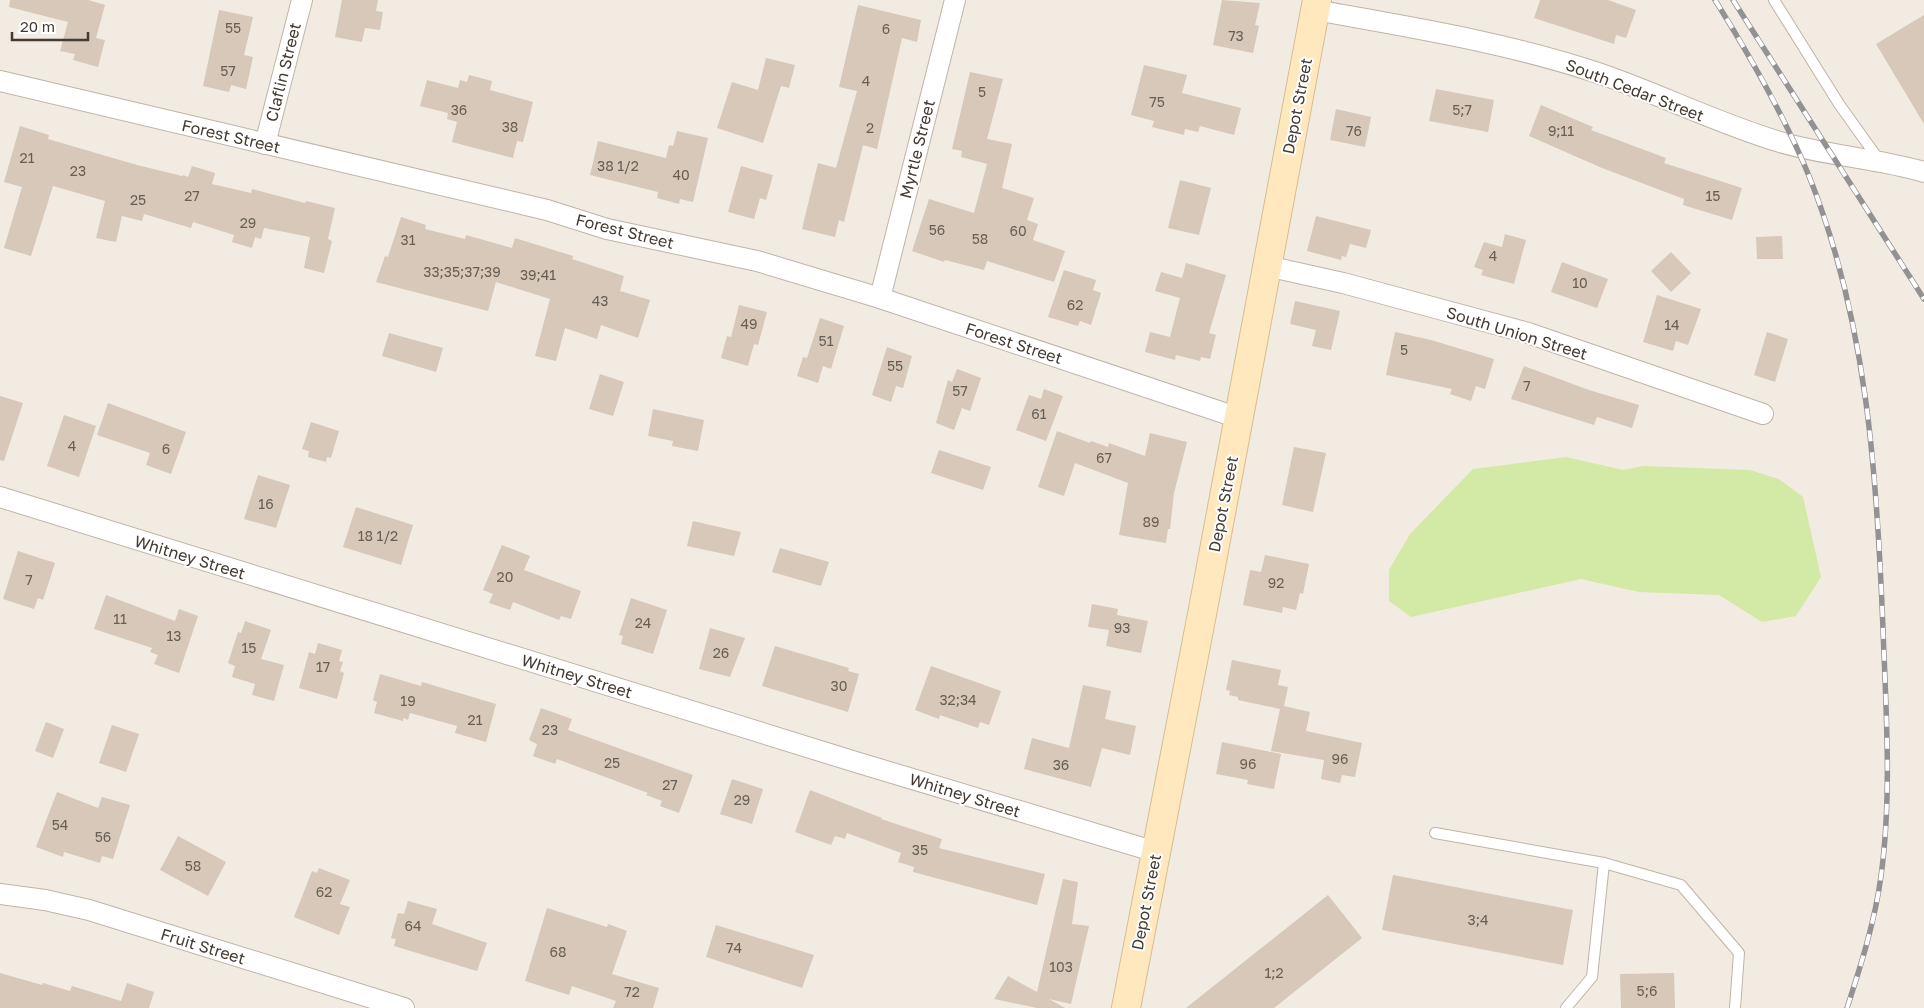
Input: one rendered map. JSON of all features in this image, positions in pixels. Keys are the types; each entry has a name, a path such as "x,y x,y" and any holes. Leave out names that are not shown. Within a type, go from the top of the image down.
{"main road":[{"name":"Depot Street","path":"1126,1008 1316,5"}],"street":[{"name":"Claflin Street","path":"265,144 302,0"},
{"name":"Myrtle Street","path":"880,298 955,0"},
{"name":"South Cedar Street","path":"1316,5 1516,50 1601,74 1721,123 1769,139 1825,153 1879,161 1924,172"},
{"name":"Forest Street","path":"0,81 546,210 607,229 757,261 880,298 1239,418"},
{"name":"South Union Street","path":"1267,266 1343,283 1528,333 1763,414"},
{"name":"Whitney Street","path":"0,497 859,763 1156,852"},
{"name":"Fruit Street","path":"0,894 45,900 89,910 404,1008"}],"lane":[{"path":"1774,0 1838,104 1879,161"},
{"path":"1435,833 1604,864 1680,885 1739,953 1735,1008"},
{"path":"1566,1008 1592,977 1604,864"}],"green space":[{"path":"1566,457 1623,470 1644,466 1750,470 1779,479 1803,497 1821,577 1796,616 1762,622 1719,595 1639,592 1581,579 1411,617 1389,601 1389,570 1410,534 1473,469"}],"building":[{"path":"10,0 88,0 105,5 96,38 105,40 98,67 73,60 75,54 60,51 68,22 9,7"},
{"path":"342,0 378,0 376,11 383,12 380,30 365,28 362,42 335,37"},
{"path":"1222,0 1260,3 1255,25 1259,26 1253,53 1213,45"},
{"path":"1540,0 1608,0 1636,10 1626,38 1616,35 1614,44 1534,18"},
{"path":"858,5 921,20 917,42 902,38 877,149 863,145 844,222 839,220 835,237 802,229 818,163 836,168 857,91 839,87"},
{"path":"219,10 253,17 244,55 253,57 246,89 231,85 229,92 203,86"},
{"path":"1924,15 1924,124 1876,44"},
{"path":"766,58 795,65 789,88 781,86 763,143 717,128 732,82 758,90"},
{"path":"1144,65 1187,75 1182,93 1241,108 1234,135 1200,126 1198,132 1185,129 1184,135 1152,127 1154,121 1131,115"},
{"path":"970,72 1003,79 987,139 1012,144 1002,188 1034,198 1027,220 1038,224 1033,240 1065,251 1054,282 987,261 984,270 945,260 944,262 912,251 929,199 974,213 987,164 961,157 962,151 952,149"},
{"path":"469,75 492,81 490,90 533,102 523,142 517,141 513,158 452,142 457,122 447,119 448,113 420,106 427,80 458,88 460,80 467,82"},
{"path":"1436,89 1494,100 1488,132 1429,121"},
{"path":"1541,105 1593,127 1591,130 1666,158 1664,163 1742,188 1732,220 1683,205 1684,199 1602,168 1529,136"},
{"path":"1336,109 1371,117 1365,147 1330,140"},
{"path":"20,126 49,135 48,139 137,165 188,177 192,166 215,173 212,184 251,193 252,189 305,203 306,201 335,208 328,239 332,241 324,273 304,268 310,237 264,228 261,239 255,237 252,248 232,242 234,235 193,222 191,228 144,214 142,221 122,216 116,242 96,238 105,201 53,186 31,256 4,248 22,187 4,182"},
{"path":"677,131 708,138 693,202 680,199 679,204 657,198 658,192 590,175 598,141 666,158 669,145 673,146"},
{"path":"741,166 773,175 766,200 760,198 754,219 728,212"},
{"path":"1180,180 1211,188 1199,235 1168,228"},
{"path":"1316,216 1371,230 1366,248 1350,244 1346,257 1342,256 1341,260 1307,251"},
{"path":"401,217 426,225 425,229 465,239 466,235 512,248 515,238 573,256 572,259 624,276 620,291 650,300 638,338 601,325 597,339 565,328 556,361 535,356 550,299 496,282 488,311 376,282 385,256 388,257"},
{"path":"1505,234 1526,240 1514,284 1481,275 1483,270 1474,267 1484,242 1502,247"},
{"path":"1782,236 1783,259 1757,259 1756,237"},
{"path":"1671,252 1691,273 1671,292 1651,271"},
{"path":"1562,262 1608,279 1597,308 1551,292"},
{"path":"1186,263 1226,275 1209,333 1216,335 1210,359 1201,357 1200,361 1176,355 1175,360 1145,352 1150,332 1170,337 1180,298 1155,291 1161,272 1182,278"},
{"path":"1064,270 1096,280 1093,290 1101,293 1091,325 1080,321 1078,326 1048,317"},
{"path":"1657,295 1701,309 1688,345 1676,341 1673,351 1643,342"},
{"path":"1295,301 1340,311 1331,350 1312,346 1316,330 1290,324"},
{"path":"739,305 767,312 758,345 754,344 748,366 721,358 727,336 731,337"},
{"path":"820,318 844,326 831,369 823,366 818,383 797,376 803,357 807,358"},
{"path":"1395,332 1431,340 1494,359 1485,389 1476,386 1471,401 1450,394 1452,389 1386,375"},
{"path":"1767,332 1788,339 1775,382 1754,375"},
{"path":"389,333 443,348 436,372 382,356"},
{"path":"887,347 912,356 903,388 896,386 891,402 872,395"},
{"path":"1524,366 1589,390 1639,405 1632,428 1597,417 1594,425 1511,399"},
{"path":"957,369 981,378 970,411 962,408 954,430 936,423 948,380 952,382"},
{"path":"600,374 624,382 613,416 589,409"},
{"path":"1044,389 1063,396 1046,441 1016,430 1029,395 1041,399"},
{"path":"0,396 23,403 4,461 0,460"},
{"path":"108,403 186,432 171,474 146,465 150,453 97,435"},
{"path":"653,409 704,420 698,451 672,446 673,441 648,436"},
{"path":"64,415 96,426 79,477 47,466"},
{"path":"311,422 339,431 331,458 327,457 326,462 308,457 309,451 302,449"},
{"path":"1057,431 1090,443 1091,441 1108,447 1109,443 1145,456 1150,433 1187,442 1174,493 1170,529 1168,529 1166,543 1119,535 1128,483 1075,463 1064,496 1038,487"},
{"path":"1294,447 1326,453 1313,512 1282,505"},
{"path":"939,450 991,467 983,490 931,473"},
{"path":"258,475 290,485 276,528 244,519"},
{"path":"356,507 413,525 401,565 343,547"},
{"path":"693,521 741,532 734,556 687,546"},
{"path":"502,545 530,556 524,570 581,591 571,619 561,616 559,620 513,602 510,610 489,603 493,594 483,590"},
{"path":"780,548 829,562 821,586 772,572"},
{"path":"18,551 55,563 43,600 38,598 34,609 3,599"},
{"path":"1265,555 1309,564 1303,594 1300,593 1296,610 1283,607 1282,613 1243,605 1250,570 1261,572"},
{"path":"106,595 175,621 179,609 198,616 179,673 154,664 158,655 150,652 152,648 94,629"},
{"path":"631,598 667,610 653,654 621,644 623,636 619,635"},
{"path":"1092,604 1118,609 1117,615 1148,621 1141,653 1106,646 1109,630 1088,627"},
{"path":"245,621 271,630 261,659 284,665 274,701 252,695 255,684 232,677 235,666 228,663 238,632 241,633"},
{"path":"710,628 745,638 730,677 699,669"},
{"path":"318,643 342,650 339,661 343,662 340,671 344,673 337,699 299,688 309,652 315,654"},
{"path":"775,646 849,668 848,671 859,674 848,712 762,686"},
{"path":"1232,660 1281,670 1278,685 1288,687 1284,706 1310,712 1306,731 1362,743 1355,777 1342,775 1340,783 1321,779 1324,760 1271,751 1280,709 1238,700 1238,697 1229,695 1230,691 1226,690"},
{"path":"931,666 1001,691 989,725 980,722 978,728 940,715 939,719 915,710"},
{"path":"380,674 421,686 422,682 496,704 486,742 455,733 457,726 410,713 408,720 403,718 403,721 374,713 377,702 373,700"},
{"path":"1083,685 1111,691 1105,719 1136,726 1130,755 1102,748 1091,787 1024,769 1032,738 1069,748"},
{"path":"541,708 572,719 568,730 693,775 679,813 660,806 662,801 646,795 648,793 557,759 555,764 533,756 537,744 529,740"},
{"path":"46,722 64,729 53,758 35,751"},
{"path":"112,725 139,734 126,772 99,763"},
{"path":"1222,742 1281,754 1274,789 1247,784 1248,780 1216,774"},
{"path":"732,779 763,789 752,824 720,814"},
{"path":"810,790 881,819 942,839 939,848 1045,874 1037,905 913,872 914,867 898,862 901,853 847,833 845,839 835,836 831,845 795,832"},
{"path":"57,792 98,808 102,797 130,805 113,859 102,856 100,863 64,852 63,857 36,847"},
{"path":"178,836 226,862 208,896 160,870"},
{"path":"319,868 350,880 340,904 350,907 339,935 294,917 312,871 317,873"},
{"path":"1393,875 1573,910 1563,965 1382,930"},
{"path":"1063,879 1078,882 1072,924 1089,926 1071,1004 1049,999 1065,1008 1037,1008 994,999 1008,976 1037,992"},
{"path":"1328,895 1362,938 1274,1008 1186,1008"},
{"path":"408,901 437,909 432,924 487,943 477,971 394,946 396,939 391,938 398,913 404,914"},
{"path":"547,908 607,927 608,924 627,931 612,974 659,988 653,1008 613,1008 616,1001 572,986 569,995 525,981"},
{"path":"716,925 814,955 802,988 706,957"},
{"path":"0,973 70,991 72,986 121,1001 127,983 154,992 149,1008 0,1008"},
{"path":"1674,973 1675,1008 1621,1008 1620,974"}],"railway":[{"path":"1715,0 1766,86 1809,176 1829,231 1844,286 1856,342 1865,399 1877,514 1887,722 1887,784 1884,845 1875,910 1847,1008"},
{"path":"1733,0 1924,299"}]}
